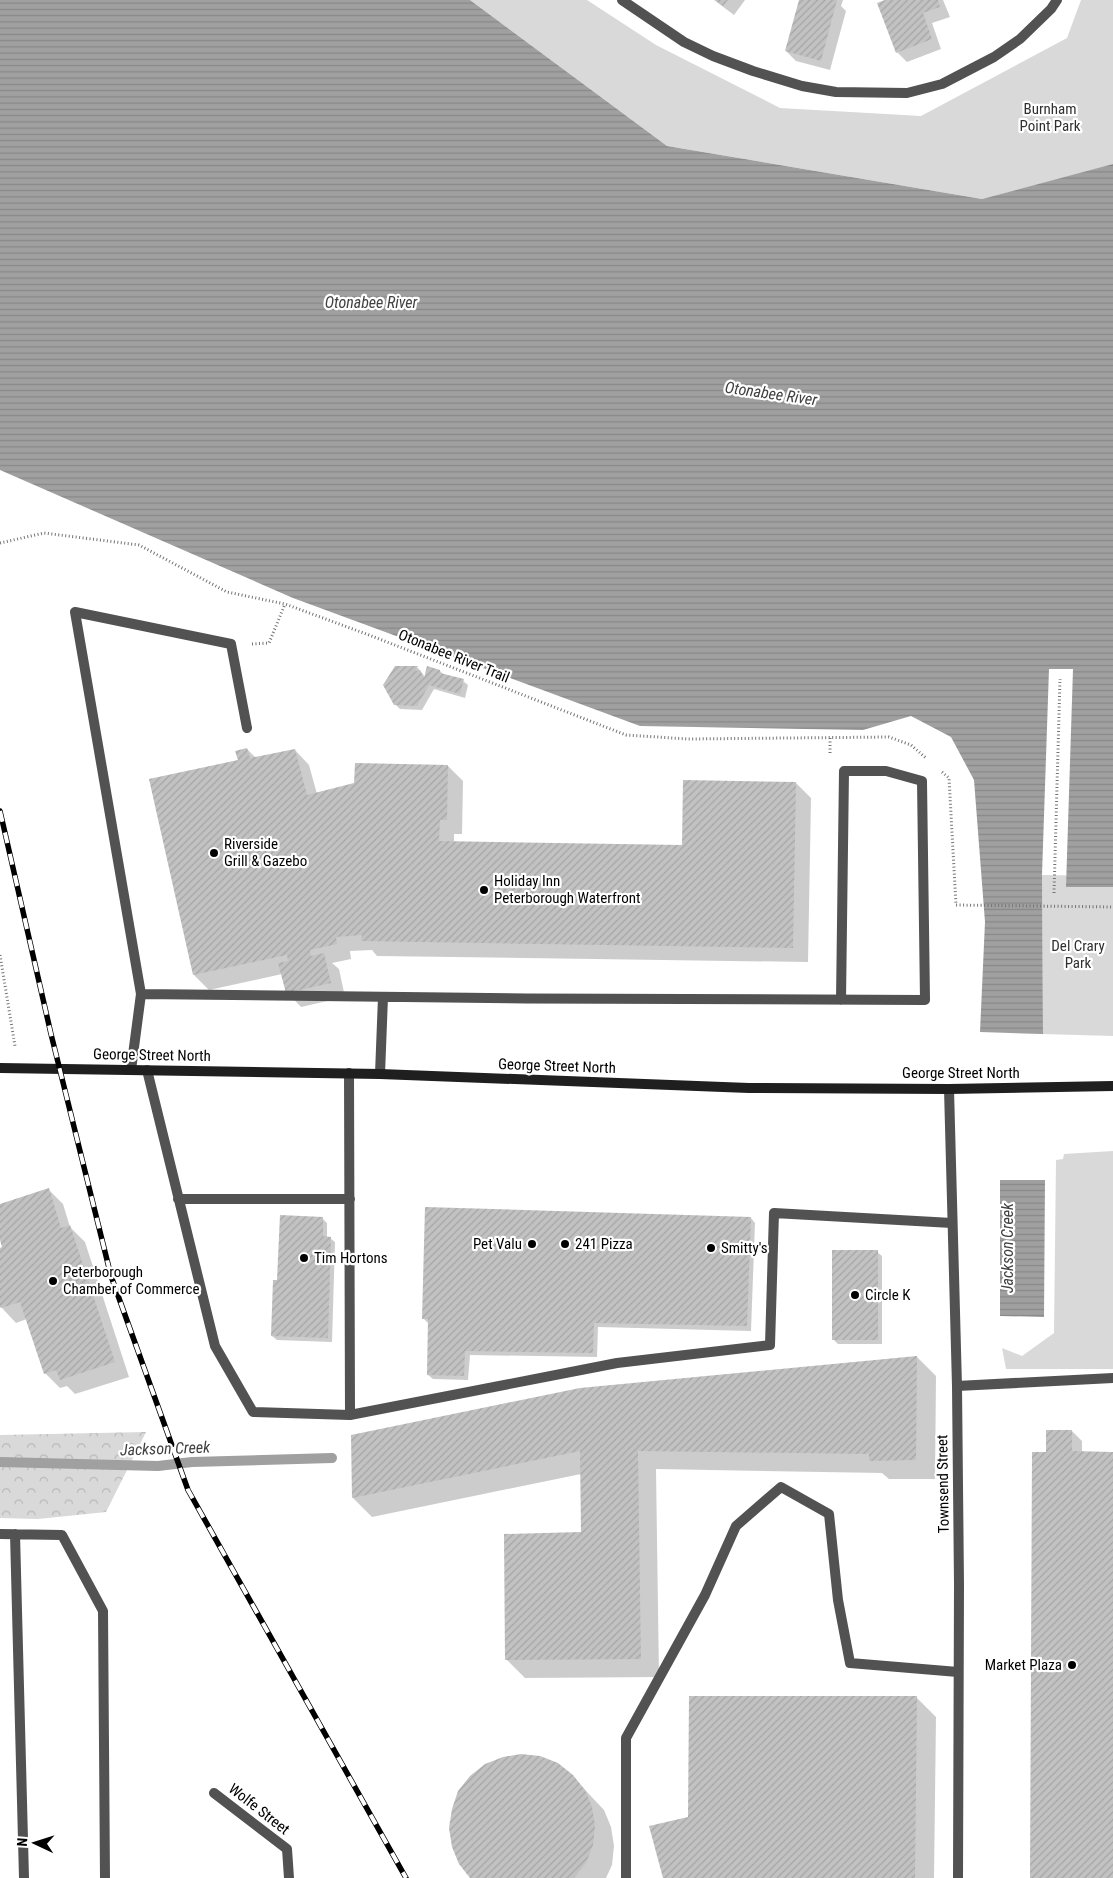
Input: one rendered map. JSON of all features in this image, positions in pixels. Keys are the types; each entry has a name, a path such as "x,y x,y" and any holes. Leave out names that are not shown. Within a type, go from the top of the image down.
{"main road":[{"name":"George Street North","path":"0,1068 349,1073 749,1088 949,1089 1113,1086"}],"street":[{"path":"622,0 684,42 713,56 753,71 802,86 836,92 907,93 942,84 994,56 1020,38 1051,9 1057,0"},
{"path":"130,1070 141,994 75,612 231,644 247,728"},
{"path":"141,994 383,997 841,1000 925,1000 922,781 886,771 844,771 841,1000"},
{"path":"380,1074 383,997"},
{"path":"147,1070 215,1346 253,1412 350,1415 617,1363 770,1346 774,1213 952,1223"},
{"path":"349,1073 350,1415"},
{"name":"Townsend Street","path":"949,1089 957,1386 959,1585 958,1878"},
{"path":"178,1199 350,1199"},
{"path":"957,1386 1113,1378"},
{"path":"626,1878 626,1738 705,1595 736,1526 781,1487 829,1514 838,1600 850,1663 958,1672"},
{"path":"0,1534 62,1535 103,1611 105,1878"},
{"path":"15,1534 24,1878"},
{"name":"Wolfe Street","path":"214,1793 287,1849 289,1878"}],"path":[{"name":"Otonabee River Trail","path":"0,542 44,533 138,545 227,592 285,604 626,735 688,740 890,737 911,744"},
{"path":"231,644 269,643 285,604"},
{"path":"1054,894 1060,679"},
{"path":"956,905 1113,907"},
{"path":"0,955 18,1069"}],"green space":[{"name":"Burnham Point Park","path":"470,0 587,0 656,45 780,108 921,116 1067,38 1081,0 1113,0 1113,165 982,199 667,146"},
{"name":"Del Crary Park","path":"1042,875 1113,876 1113,1036 1043,1034"},
{"path":"1113,1151 1113,1369 1006,1369 1002,1348 1022,1356 1054,1333 1056,1160 1063,1159 1064,1154"},
{"path":"146,1432 106,1512 38,1519 0,1518 0,1435"}],"water":[{"name":"Otonabee River","path":"0,0 470,0 667,146 982,199 1113,164 1113,887 1066,887 1073,669 1049,669 1042,875 1043,1034 980,1032 985,922 974,780 951,737 911,716 863,730 640,726 293,598 0,470"},
{"path":"1000,1180 1045,1180 1044,1317 1000,1316"}],"building":[{"path":"715,0 728,0 723,6"},
{"path":"799,0 837,0 821,61 785,51"},
{"path":"885,0 938,0 940,7 923,13 932,39 896,53 877,3"},
{"path":"395,666 418,666 415,671 420,670 424,678 427,666 440,670 440,673 464,679 460,694 429,685 417,706 394,705 383,685"},
{"name":"Holiday Inn Peterborough Waterfront","path":"247,748 250,758 295,749 307,795 354,783 355,763 448,765 447,820 440,820 439,841 682,845 683,780 796,782 793,948 361,941 362,935 336,937 337,944 310,950 311,956 324,953 331,983 286,993 278,963 288,961 287,955 193,975 149,779 238,760 235,751"},
{"path":"49,1188 61,1228 70,1225 115,1362 60,1380 56,1370 44,1374 20,1302 0,1307 0,1248 2,1247 0,1240 0,1204"},
{"path":"425,1207 751,1217 747,1326 594,1323 593,1353 465,1351 464,1376 427,1375 428,1319 422,1319"},
{"name":"Tim Hortons","path":"280,1215 323,1217 323,1236 331,1237 328,1338 271,1336 273,1280 277,1280"},
{"name":"Circle K","path":"832,1250 878,1250 878,1340 832,1340"},
{"path":"917,1356 916,1460 869,1461 869,1454 638,1451 641,1659 505,1660 504,1534 581,1532 580,1451 352,1498 351,1435 580,1388"},
{"name":"Market Plaza","path":"1046,1430 1072,1430 1072,1451 1113,1452 1113,1878 1030,1878 1032,1452 1046,1452"},
{"path":"689,1696 917,1696 915,1878 663,1878 649,1826 688,1817"},
{"path":"521,1754 540,1756 558,1763 573,1775 585,1790 592,1807 595,1826 593,1845 586,1863 574,1878 470,1878 459,1864 452,1847 449,1828 452,1809 458,1791 470,1776 485,1764 503,1757"}],"waterway":[{"name":"Jackson Creek","path":"0,1462 158,1466 192,1462 332,1458"}],"railway":[{"path":"0,811 51,1034 111,1276 188,1490 406,1878"}],"place":[{"name":"Riverside Grill & Gazebo","path":"214,853"},
{"name":"Holiday Inn Peterborough Waterfront","path":"484,890"},
{"name":"Pet Valu","path":"532,1244"},
{"name":"241 Pizza","path":"565,1244"},
{"name":"Smitty's","path":"711,1248"},
{"name":"Tim Hortons","path":"304,1258"},
{"name":"Peterborough Chamber of Commerce","path":"53,1281"},
{"name":"Circle K","path":"855,1295"},
{"name":"Market Plaza","path":"1072,1665"}]}
